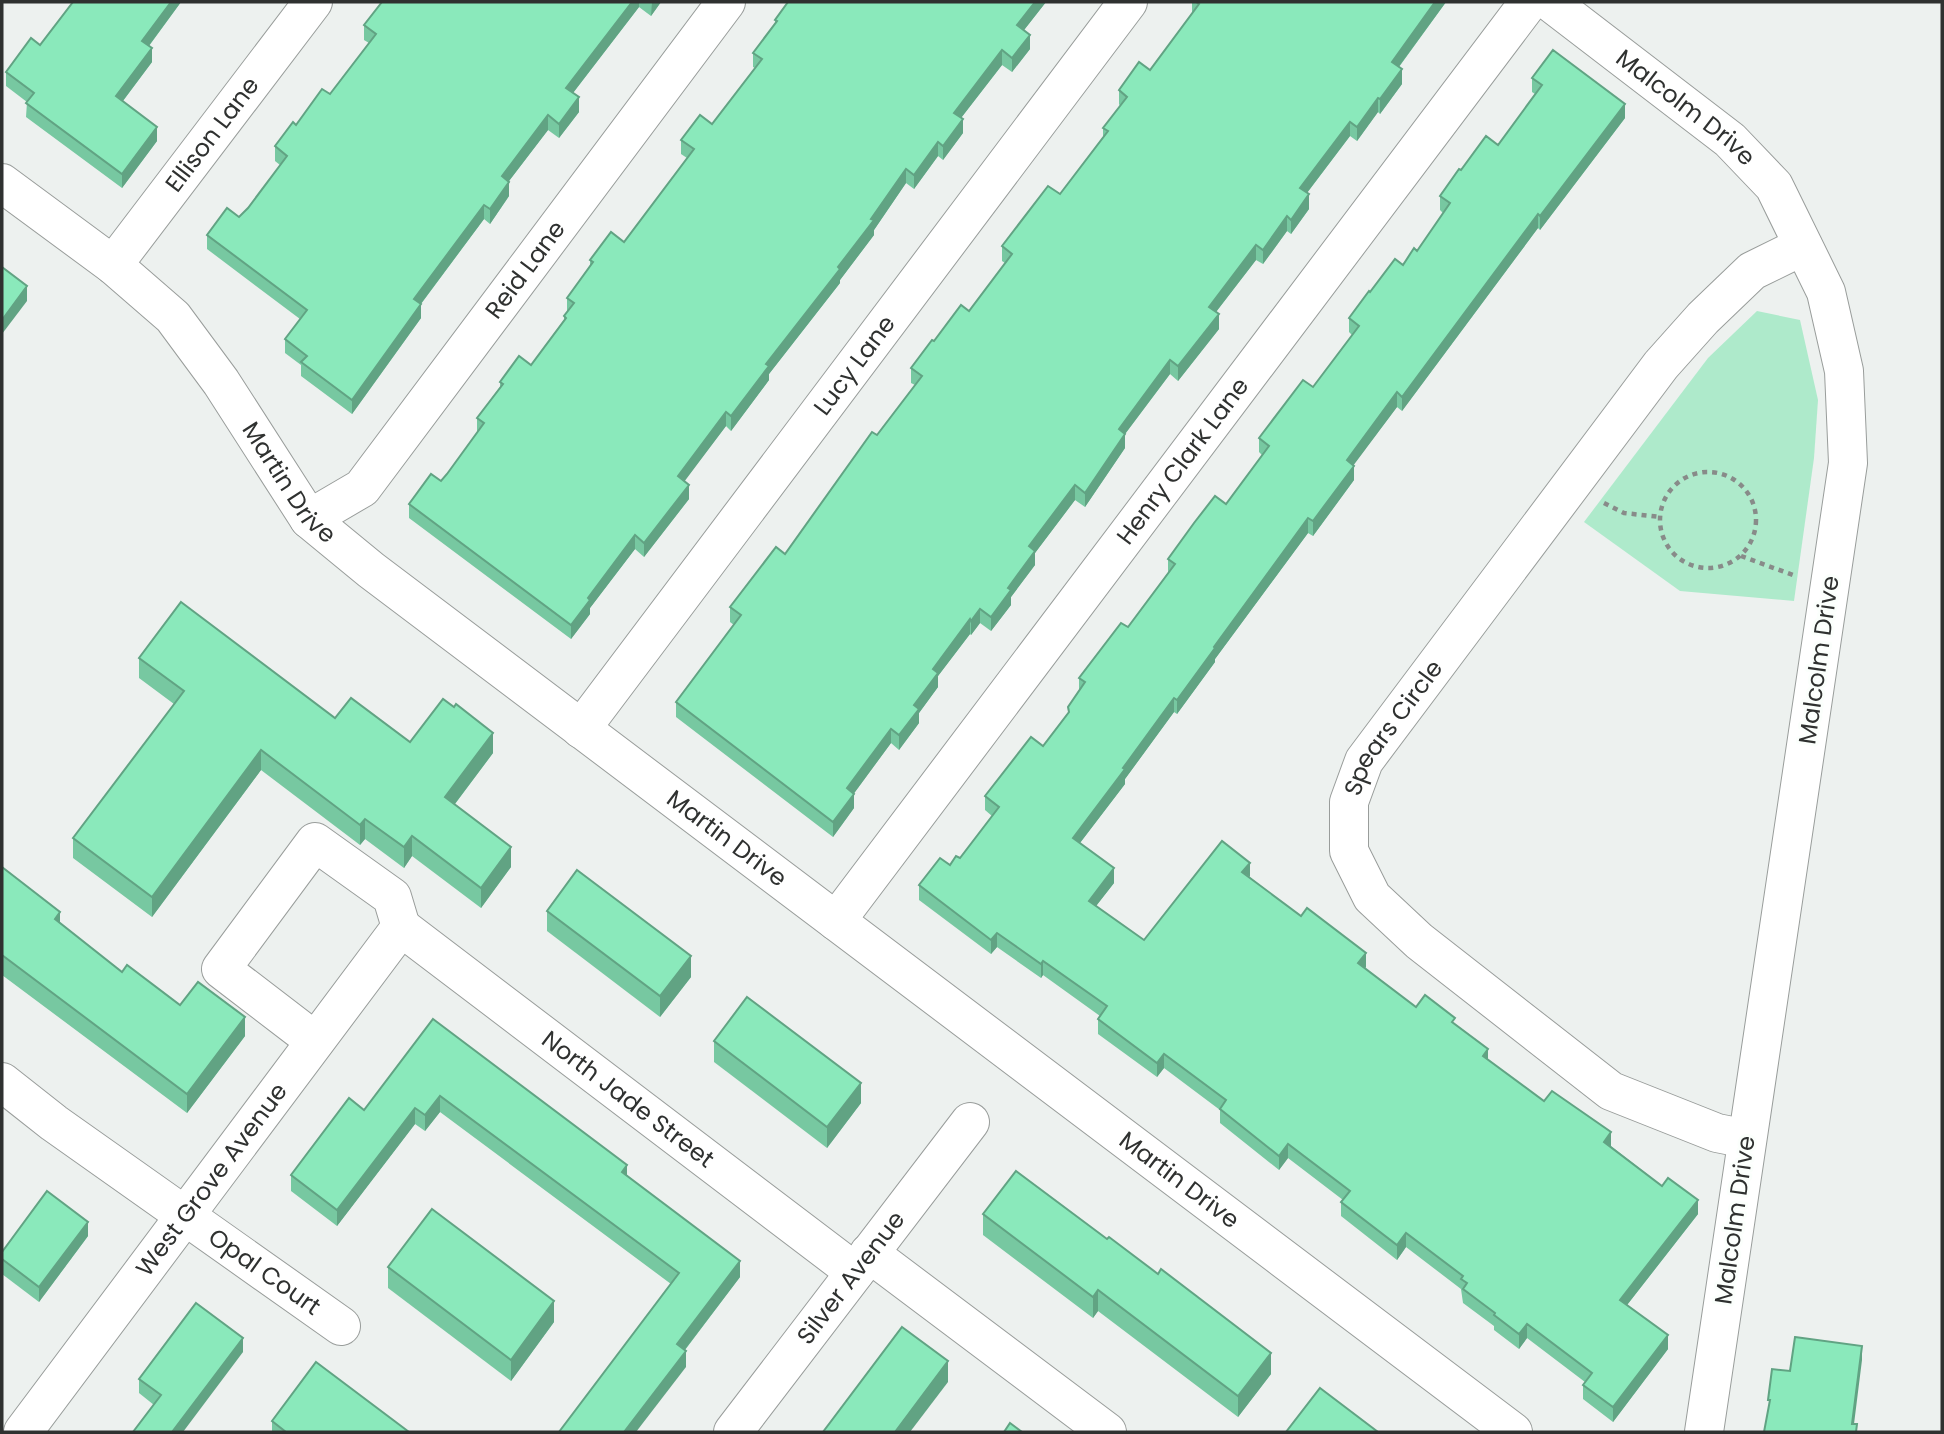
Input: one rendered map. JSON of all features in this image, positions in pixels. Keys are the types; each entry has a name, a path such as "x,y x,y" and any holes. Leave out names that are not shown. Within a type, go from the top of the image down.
{"street":[{"name":"Ellison Lane","path":"113,265 313,2"},
{"name":"Reid Lane","path":"309,519 362,488 726,2"},
{"name":"Lucy Lane","path":"581,729 1128,2"},
{"name":"Henry Clark Lane","path":"836,921 1529,2"},
{"name":"Malcolm Drive","path":"1549,2 1730,140 1774,186 1826,292 1844,370 1848,463 1704,1432"},
{"name":"Martin Drive","path":"2,183 113,265 173,317 221,382 309,519 371,570 1513,1432"},
{"name":"Spears Circle","path":"1747,1139 1717,1133 1611,1091 1419,941 1372,897 1349,851 1349,803 1364,761 1661,365 1703,318 1752,271 1803,246"},
{"path":"316,1041 221,969 315,842 392,897 401,927"},
{"name":"West Grove Avenue","path":"23,1432 401,927"},
{"name":"North Jade Street","path":"401,927 862,1263 1107,1432"},
{"name":"Opal Court","path":"2,1082 54,1123 341,1326"},
{"name":"Silver Avenue","path":"733,1432 970,1122"}],"path":[{"path":"1704,472 1720,473 1747,491 1755,507 1756,523 1752,540 1741,556 1727,565 1694,567 1669,549 1662,534 1660,517 1664,500 1674,486 1688,477 1704,472"},
{"path":"1570,486 1624,513 1660,517"},
{"path":"1741,556 1830,586"}],"green space":[{"path":"1757,311 1800,320 1818,400 1814,458 1794,601 1680,591 1584,522 1708,358"}],"building":[{"path":"73,2 171,2 142,41 152,48 116,96 157,127 122,174 26,103 34,93 6,72 31,38 40,45"},
{"path":"382,2 632,2 566,88 579,97 559,124 548,115 502,176 509,182 490,209 484,205 414,299 421,304 352,400 301,362 307,356 285,339 307,310 207,235 227,208 239,217 248,208 287,156 275,146 293,122 296,125 322,89 330,94 376,34 364,25"},
{"path":"788,2 1035,2 1017,25 1030,35 1012,58 1002,50 954,113 963,119 943,146 938,142 914,175 906,169 871,219 874,220 838,267 840,269 766,364 769,366 731,416 726,412 678,476 689,485 644,543 635,535 571,625 409,504 431,474 441,481 447,474 484,423 477,418 503,384 500,382 519,356 531,365 566,318 564,316 574,303 567,298 611,232 624,242 694,149 681,140 700,115 712,124 762,59 753,53"},
{"path":"1196,2 1435,2 1392,62 1402,69 1380,99 1378,98 1357,127 1350,122 1300,188 1309,194 1291,220 1287,216 1263,250 1256,245 1209,307 1219,314 1178,366 1170,360 1119,429 1125,434 1085,493 1075,485 1029,546 1035,551 991,617 980,609 971,621 970,619 933,669 938,673 914,705 919,709 899,735 891,729 847,788 854,794 833,822 676,702 741,615 730,607 776,547 785,554 872,432 877,435 922,376 911,368 961,305 969,311 1012,254 1002,246 1048,186 1060,194 1108,131 1103,128 1127,97 1119,90 1139,62 1150,70 1199,4"},
{"path":"1553,50 1625,104 1540,216 1538,214 1402,397 1397,392 1347,460 1354,466 1313,521 1308,518 1177,700 1174,698 1073,838 1114,868 1089,901 1144,940 1222,841 1250,863 1242,872 1301,916 1307,908 1366,953 1358,963 1416,1007 1425,995 1455,1018 1452,1022 1488,1049 1483,1056 1544,1101 1552,1091 1611,1132 1604,1142 1662,1186 1668,1178 1698,1200 1620,1300 1668,1335 1613,1407 1583,1385 1592,1373 1527,1324 1519,1334 1463,1289 1467,1283 1461,1279 1463,1276 1406,1233 1397,1245 1341,1202 1350,1191 1288,1144 1279,1156 1220,1109 1226,1100 1164,1054 1157,1063 1098,1019 1107,1006 1043,961 1041,964 997,933 991,940 919,885 940,858 950,865 956,856 960,858 999,807 985,796 1031,737 1043,746 1069,712 1068,707 1085,682 1079,678 1121,623 1128,627 1175,564 1168,559 1215,496 1226,504 1269,446 1259,438 1303,380 1313,387 1359,326 1349,318 1369,291 1395,259 1403,265 1414,248 1417,251 1450,203 1440,196 1459,169 1461,170 1486,136 1498,145 1542,85 1532,78"},
{"path":"2,267 27,286 2,320"},
{"path":"181,602 335,718 351,698 410,742 443,699 454,707 456,704 493,733 445,797 511,847 481,888 412,836 404,847 365,819 360,825 261,750 152,897 73,838 184,691 139,658"},
{"path":"2,867 60,912 55,919 122,972 127,965 180,1005 198,982 245,1017 187,1094 2,955"},
{"path":"577,870 691,956 660,996 547,911"},
{"path":"747,997 861,1083 827,1127 714,1041"},
{"path":"433,1019 627,1165 622,1172 740,1261 677,1344 686,1351 624,1432 559,1432 679,1273 440,1096 425,1115 415,1108 337,1210 291,1175 349,1098 364,1110"},
{"path":"1016,1171 1158,1274 1161,1269 1271,1353 1238,1396 1098,1290 1093,1297 983,1214"},
{"path":"47,1191 88,1222 39,1287 2,1259 2,1252"},
{"path":"432,1209 554,1301 511,1360 388,1267"},
{"path":"196,1303 243,1338 172,1432 133,1432 161,1395 139,1379"},
{"path":"902,1327 948,1361 895,1432 823,1432"},
{"path":"1795,1337 1862,1346 1852,1424 1857,1424 1856,1432 1764,1432 1772,1369 1790,1371"},
{"path":"316,1362 409,1432 286,1432 272,1421"},
{"path":"1320,1388 1378,1432 1286,1432"},
{"path":"1010,1423 1022,1432 1004,1432"}]}
